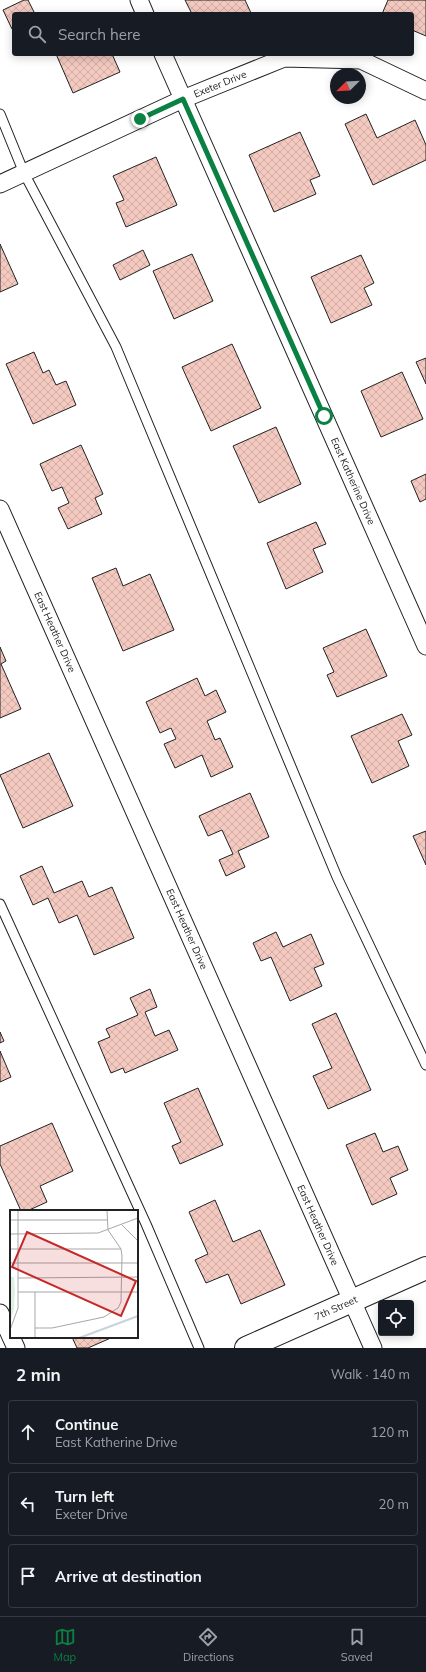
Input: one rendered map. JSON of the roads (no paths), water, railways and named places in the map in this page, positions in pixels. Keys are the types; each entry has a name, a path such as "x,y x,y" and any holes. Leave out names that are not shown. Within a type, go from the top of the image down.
{"main road":[{"name":"7th Street","path":"246,1348 426,1268"}],"street":[{"path":"139,0 144,12"},
{"name":"East Katherine Drive","path":"164,56 426,646"},
{"name":"Exeter Drive","path":"0,184 183,99 284,58 361,60 426,92"},
{"name":"East Heather Drive","path":"0,509 373,1348"},
{"path":"0,1313 10,1335"},
{"path":"11,1338 16,1348"}],"lane":[{"path":"0,114 24,173 116,347 337,877 426,1065"},
{"path":"0,904 146,1224 199,1348"}]}
